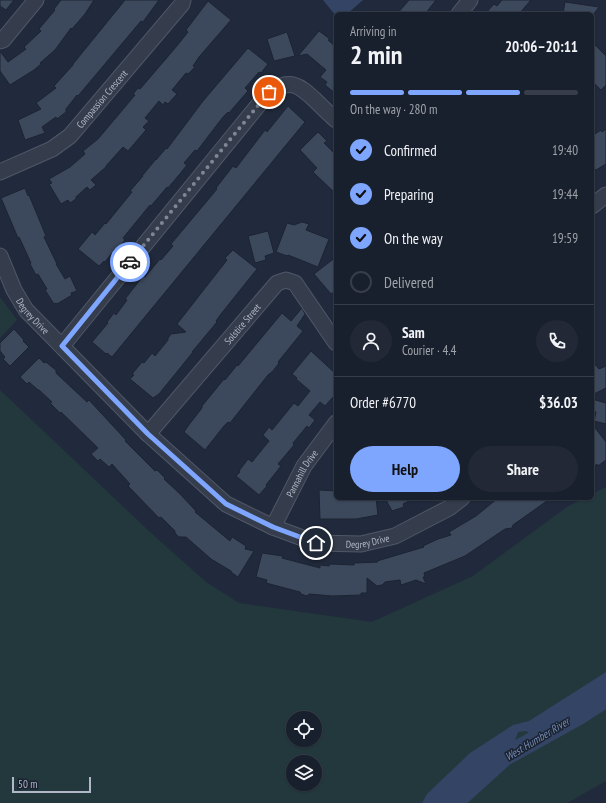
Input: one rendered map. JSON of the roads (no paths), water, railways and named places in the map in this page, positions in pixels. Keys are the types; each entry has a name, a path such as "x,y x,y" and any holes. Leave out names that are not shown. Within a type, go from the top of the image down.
{"street":[{"path":"0,41 3,40 36,0"},
{"name":"Compassion Crescent","path":"0,172 52,149 70,136 182,4 183,0"},
{"path":"461,12 470,0"},
{"path":"62,346 269,92 276,87 285,85 294,85 302,88 334,118"},
{"name":"Degrey Drive","path":"0,256 14,290 26,310 148,434 226,504 273,527 316,543 361,544 395,536 449,508 459,500"},
{"name":"Solstice Street","path":"148,434 277,283 286,280 296,283 334,340"},
{"name":"Pannahill Drive","path":"273,527 304,466 334,426"}],"water":[{"path":"323,0 363,0 349,12 334,12 334,14"},
{"path":"606,672 606,691 535,736 526,731 518,732 513,747 479,769 448,803 422,803 427,794 470,753 513,725 529,721"}],"waterway":[{"name":"West Humber River","path":"455,803 504,757 578,716 606,698"}]}
